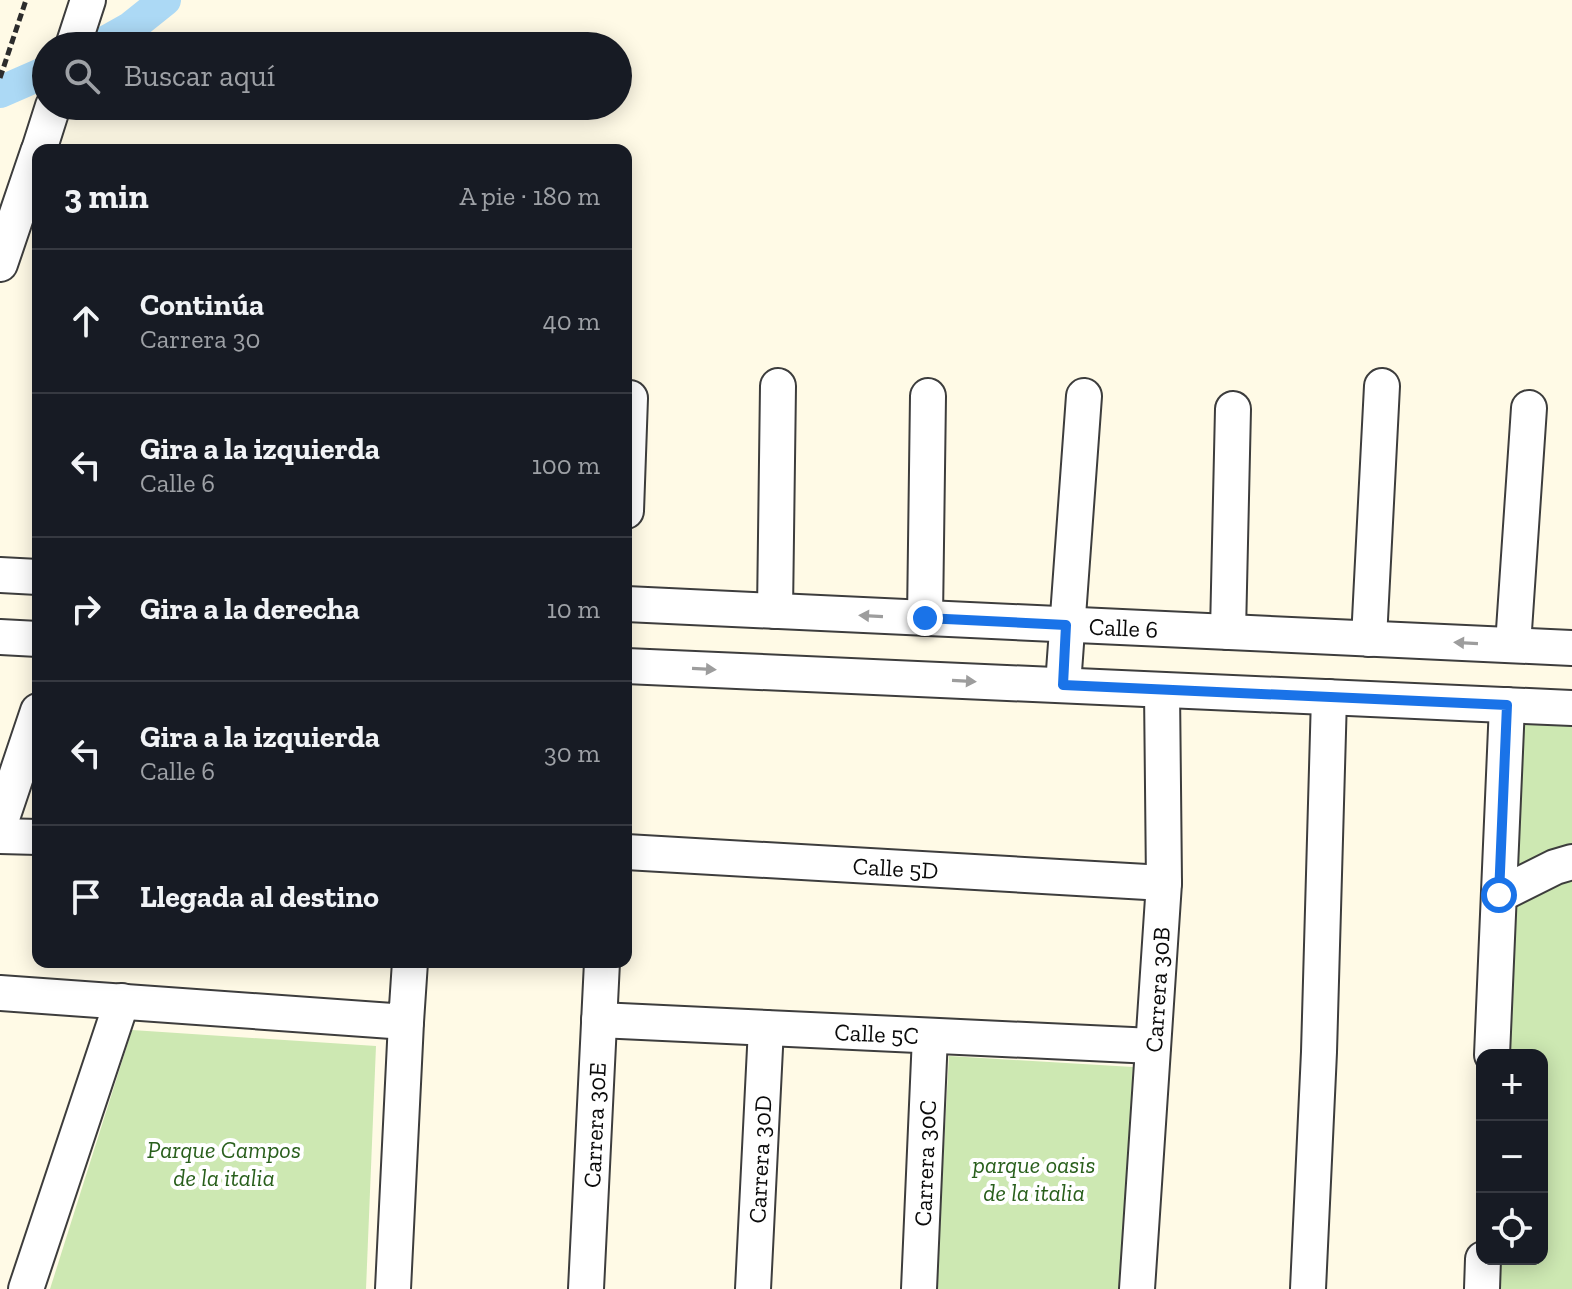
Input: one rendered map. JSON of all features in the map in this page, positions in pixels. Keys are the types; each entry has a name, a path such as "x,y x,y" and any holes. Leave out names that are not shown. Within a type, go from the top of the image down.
{"street":[{"path":"78,32 88,0"},
{"path":"40,144 48,120"},
{"path":"0,264 32,169"},
{"path":"775,611 778,386"},
{"path":"1369,639 1382,386"},
{"path":"925,618 928,396"},
{"path":"1063,685 1084,396"},
{"path":"1513,645 1529,408"},
{"path":"1228,632 1233,409"},
{"path":"0,575 32,577"},
{"name":"Calle 6","path":"632,604 1572,648"},
{"path":"0,637 32,639"},
{"path":"632,666 1572,708"},
{"name":"Carrera 30B","path":"1137,1289 1164,883 1162,690"},
{"path":"1308,1289 1319,1052 1329,697"},
{"path":"1492,1049 1507,705"},
{"path":"0,824 32,729"},
{"path":"0,836 32,837"},
{"name":"Calle 5D","path":"632,852 1164,883"},
{"path":"1499,895 1555,867 1572,862"},
{"path":"393,1289 410,968"},
{"name":"Carrera 30E","path":"586,1289 602,968"},
{"path":"0,993 406,1022"},
{"path":"26,1289 122,1001"},
{"name":"Calle 5C","path":"599,1020 1153,1046"},
{"name":"Carrera 30D","path":"753,1289 766,1028"},
{"name":"Carrera 30C","path":"919,1289 930,1036"},
{"path":"1482,1289 1483,1265"}],"path":[{"path":"0,78 26,0"}],"green space":[{"path":"1512,714 1572,720 1572,856 1503,886"},
{"path":"1572,872 1572,1289 1498,1289 1499,1265 1548,1265 1548,1049 1502,1049 1505,902"},
{"name":"Parque Campos de la italia","path":"132,1030 376,1046 366,1289 50,1289"},
{"name":"parque oasis de la italia","path":"949,1056 1133,1067 1120,1289 936,1289"}],"waterway":[{"path":"123,32 165,0"},
{"path":"0,92 32,78"}],"route":[{"path":"925,618 1066,625 1063,685 1507,705 1499,895"}]}
